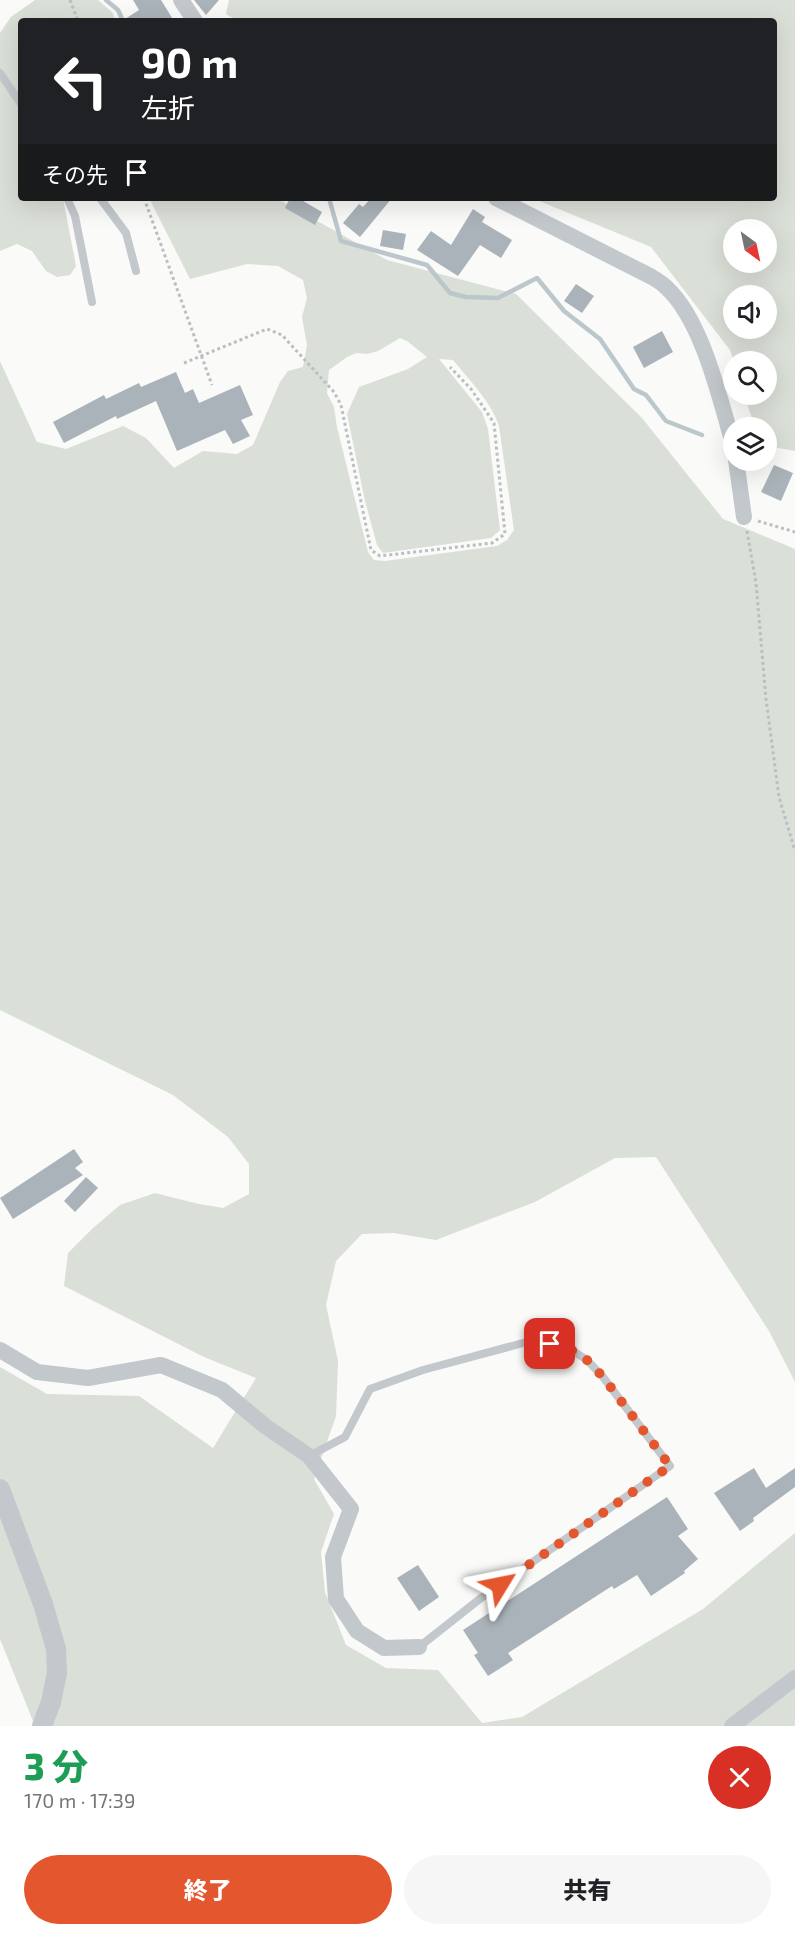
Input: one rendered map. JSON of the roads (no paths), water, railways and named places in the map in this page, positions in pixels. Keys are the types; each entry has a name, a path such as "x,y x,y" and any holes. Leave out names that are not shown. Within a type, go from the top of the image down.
{"street":[{"path":"181,0 193,18"},
{"path":"502,201 652,277 667,288 688,315 712,371 725,417"},
{"path":"738,471 744,517"},
{"path":"0,1350 37,1372 88,1378 161,1365 222,1390 265,1426 309,1456 351,1509 333,1557 336,1599 357,1631 384,1648 419,1647"},
{"path":"0,1489 43,1604 57,1649 57,1673 51,1702 42,1726"},
{"path":"732,1726 795,1678"}],"lane":[{"path":"0,73 18,100"},
{"path":"68,201 75,216 92,302"},
{"path":"102,201 126,233 136,271"},
{"path":"309,1456 345,1437 370,1389 423,1370 534,1340 567,1347 587,1360 603,1377 670,1466 481,1598 419,1647"}],"waterway":[{"path":"106,0 118,10 122,18"},
{"path":"330,201 341,241 427,265 450,293 466,297 498,298 537,278 564,311 600,339 634,389 646,395 666,421 702,435"}]}
